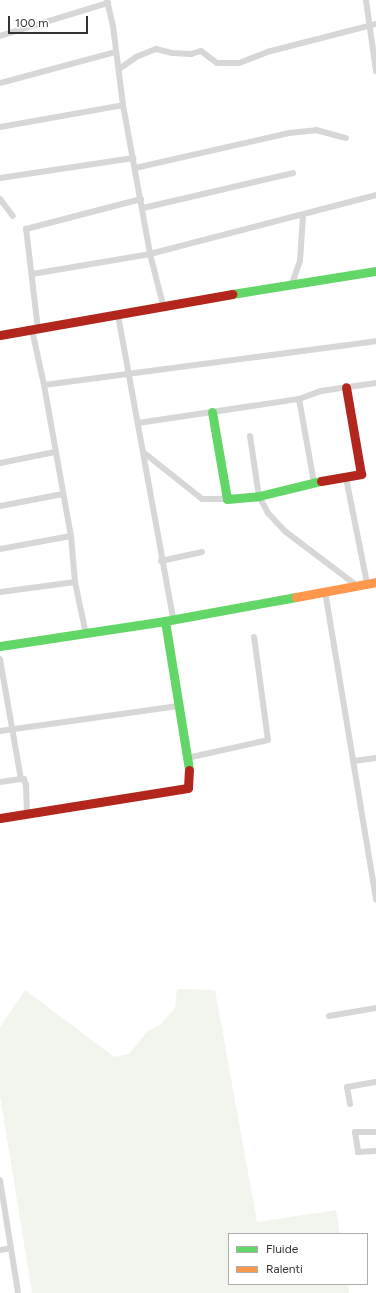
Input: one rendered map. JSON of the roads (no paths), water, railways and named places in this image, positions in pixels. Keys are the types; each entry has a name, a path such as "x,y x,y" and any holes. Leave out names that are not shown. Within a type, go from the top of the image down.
{"street":[{"path":"366,0 368,26 376,70"},
{"path":"0,36 107,2 119,69 123,105 142,199 150,254 163,305"},
{"path":"119,69 136,57 156,49 172,53 191,54 202,51 216,63 239,63 267,52 376,24"},
{"path":"0,83 116,52"},
{"path":"0,126 123,105"},
{"path":"135,168 289,133 316,130 346,138"},
{"path":"0,178 134,158"},
{"path":"143,208 293,173"},
{"path":"32,274 150,254 376,195"},
{"path":"0,199 13,216"},
{"path":"86,634 75,582 71,536 55,452 35,329 32,274 25,233 27,228 142,199"},
{"path":"292,284 300,261 303,215"},
{"path":"0,335 118,315 163,305 376,271"},
{"path":"0,818 186,789 190,785 178,706 161,561 138,423 127,374 128,364 118,315"},
{"path":"44,385 127,374 148,373 376,341"},
{"path":"138,423 299,399 321,391 376,383"},
{"path":"143,452 202,499 227,499 260,496 292,486 359,475 362,471 346,387"},
{"path":"299,399 314,483"},
{"path":"212,412 227,499"},
{"path":"250,436 260,496 268,513 286,532 356,585"},
{"path":"0,463 55,452"},
{"path":"0,646 86,634 169,620 372,582 346,478"},
{"path":"0,506 63,494"},
{"path":"0,549 71,536"},
{"path":"161,561 202,552"},
{"path":"0,592 75,582"},
{"path":"325,591 376,900"},
{"path":"187,758 268,740 254,637"},
{"path":"0,659 14,729 21,779"},
{"path":"0,731 178,706"},
{"path":"354,761 376,758"},
{"path":"0,782 24,779 26,785 27,814"},
{"path":"329,1016 376,1008"},
{"path":"350,1104 347,1087 376,1082"},
{"path":"376,1132 355,1132 358,1152 376,1151"},
{"path":"0,1180 18,1293"},
{"path":"0,1250 11,1248"}]}
